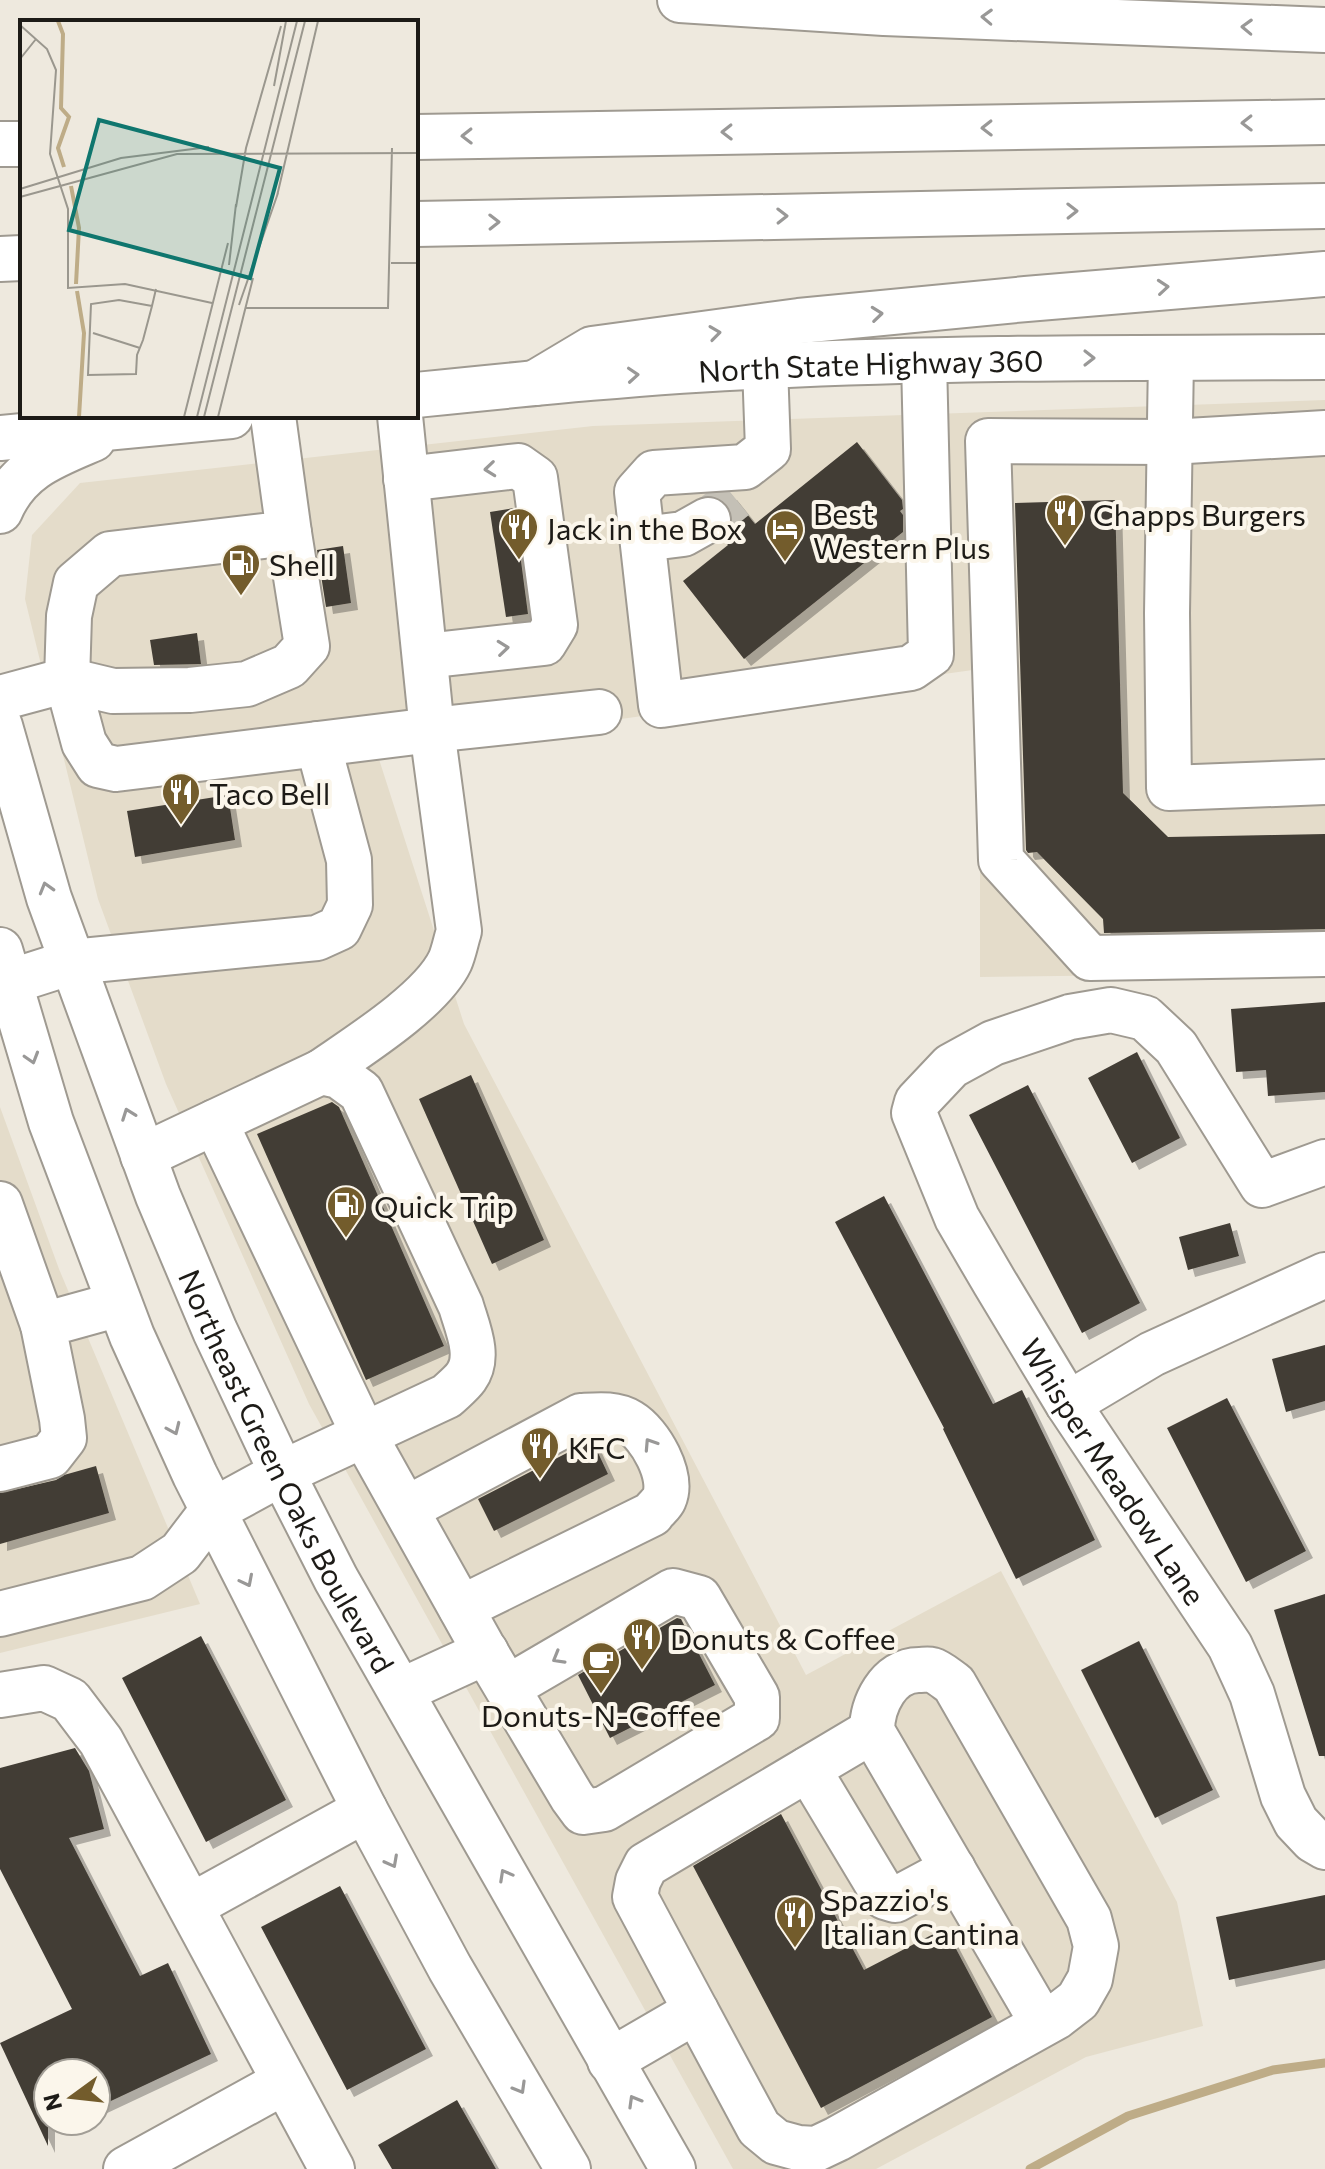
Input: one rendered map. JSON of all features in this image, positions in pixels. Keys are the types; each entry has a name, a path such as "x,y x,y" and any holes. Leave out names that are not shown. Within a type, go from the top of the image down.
{"main road":[{"path":"680,0 884,13 1325,30"},
{"path":"418,137 1325,122"},
{"path":"418,224 1325,206"},
{"path":"0,259 20,258"},
{"path":"535,383 592,349 814,320 1325,274"},
{"name":"North State Highway 360","path":"418,395 765,366 1027,358 1325,357"},
{"path":"1171,358 1167,613 1169,788 1325,782"},
{"path":"729,495 654,473 637,492 661,705 911,668 931,654 924,361"},
{"path":"643,539 683,534 729,495 768,449 765,366"},
{"path":"0,438 210,418"},
{"path":"0,698 67,680 113,691 190,690 247,684 289,666 307,646 273,418"},
{"path":"143,1156 321,1072 394,1021 431,987 450,962 459,931 432,730 400,418"},
{"path":"0,511 6,495 25,473 60,453 118,427"},
{"path":"1325,433 1170,442 988,441 1001,860 1090,958 1325,954"},
{"path":"406,479 518,466 535,478 555,625 544,643 425,656"},
{"path":"289,533 110,554 76,583 69,616 67,680 84,743 98,765 116,769 599,712"},
{"name":"Northeast Green Oaks Boulevard","path":"0,726 49,898 143,1156 215,1331 336,1579 673,2169"},
{"path":"318,744 349,860 350,905 339,928 317,938 72,962 3,973 51,1122 119,1304 212,1511 365,1810 450,1968 568,2169"},
{"name":"Whisper Meadow Lane","path":"1319,1844 1296,1822 1283,1796 1252,1694 1230,1646 1068,1404 957,1218 914,1113 917,1102 951,1066 993,1043 1070,1017 1111,1010 1145,1018 1176,1047 1262,1185 1325,1162"},
{"path":"0,1614 142,1578 182,1552 212,1511 282,1473 447,1396 468,1375 473,1358 461,1306 361,1092 339,1076 321,1072"},
{"path":"215,1122 364,1435 496,1670 583,1812 604,1809 757,1718 757,1697 699,1598 673,1591 496,1670 401,1691"},
{"path":"0,1204 43,1325 64,1438 50,1456 0,1469"},
{"path":"1068,1404 1152,1354 1325,1275"},
{"path":"43,1325 119,1304"},
{"path":"406,1509 581,1416 609,1414 630,1422 651,1441 666,1477 664,1498 652,1514 461,1608"},
{"path":"872,1731 646,1865 638,1881 635,1897 759,2128 776,2142 816,2149 1056,2017 1078,2000 1090,1979 1096,1946 1089,1919 954,1684 933,1670 912,1670 896,1678 879,1697 872,1715 872,1731 1043,2024"},
{"path":"0,1695 44,1688 70,1700 101,1741 332,2169"},
{"path":"808,1769 885,1897 895,1900 953,1869"},
{"path":"191,1906 365,1810"},
{"path":"610,2061 696,2011"},
{"path":"126,2169 284,2082"}],"shaded area":[{"path":"1325,400 1325,973 980,977 980,669 377,753 464,1024 806,1675 1001,1571 1177,1902 1203,2026 1086,2057 876,2169 733,2169 309,1404 166,1084 98,899 25,599 32,535 80,483 593,426"},
{"path":"0,1107 59,1269 200,1604 0,1653"}],"building":[{"name":"Best Western Plus","path":"857,442 902,500 903,532 744,659 683,581 728,545 723,539 730,532 733,521 730,509 721,499 712,496 730,493 755,524"},
{"path":"1115,500 1123,793 1168,837 1325,834 1325,929 1104,933 1103,919 1037,852 1028,853 1026,850 1015,503"},
{"path":"514,508 528,614 506,617 490,512"},
{"path":"343,546 351,603 326,607 317,550"},
{"path":"197,633 201,664 154,665 150,640"},
{"name":"Taco Bell","path":"228,795 235,840 135,857 127,811"},
{"path":"1325,1002 1325,1092 1268,1096 1266,1070 1236,1072 1231,1009"},
{"path":"1137,1052 1180,1138 1132,1163 1088,1078"},
{"path":"471,1075 544,1240 492,1264 419,1099"},
{"path":"1028,1085 1140,1303 1082,1333 969,1115"},
{"path":"332,1102 339,1107 444,1346 366,1380 257,1134"},
{"path":"884,1196 993,1404 1022,1390 1095,1540 1016,1579 944,1428 835,1222"},
{"path":"1230,1223 1239,1256 1188,1270 1179,1237"},
{"path":"1325,1345 1325,1401 1286,1412 1272,1359"},
{"path":"1227,1398 1306,1551 1246,1582 1167,1428"},
{"name":"KFC","path":"592,1440 608,1474 494,1531 478,1499"},
{"path":"96,1466 109,1513 0,1544 0,1493 56,1480"},
{"path":"1325,1594 1325,1756 1319,1756 1274,1610"},
{"name":"Donuts & Coffee","path":"677,1618 681,1619 715,1685 610,1738 578,1675"},
{"path":"201,1636 286,1800 206,1842 122,1678"},
{"path":"1139,1641 1213,1790 1155,1818 1081,1670"},
{"path":"75,1748 89,1771 104,1829 69,1838 140,1976 168,1963 211,2054 112,2100 112,2057 32,2057 32,2112 0,2043 72,2009 0,1869 0,1768"},
{"name":"Spazzio's Italian Cantina","path":"781,1814 864,1970 945,1928 992,2017 821,2108 693,1866"},
{"path":"340,1886 426,2049 347,2090 261,1927"},
{"path":"1325,1895 1325,1960 1229,1980 1216,1917"},
{"path":"457,2100 496,2169 392,2169 378,2145"}],"waterway":[{"path":"1030,2169 1128,2116 1273,2070 1325,2063"}],"tunnel":[{"path":"708,520 735,498"}],"place":[{"name":"Chapps Burgers","path":"1065,547"},
{"name":"Jack in the Box","path":"519,561"},
{"name":"Best Western Plus","path":"785,563"},
{"name":"Shell","path":"241,597"},
{"name":"Taco Bell","path":"181,826"},
{"name":"Quick Trip","path":"346,1239"},
{"name":"KFC","path":"540,1480"},
{"name":"Donuts & Coffee","path":"642,1671"},
{"name":"Donuts-N-Coffee","path":"601,1695"},
{"name":"Spazzio's Italian Cantina","path":"795,1949"}]}
